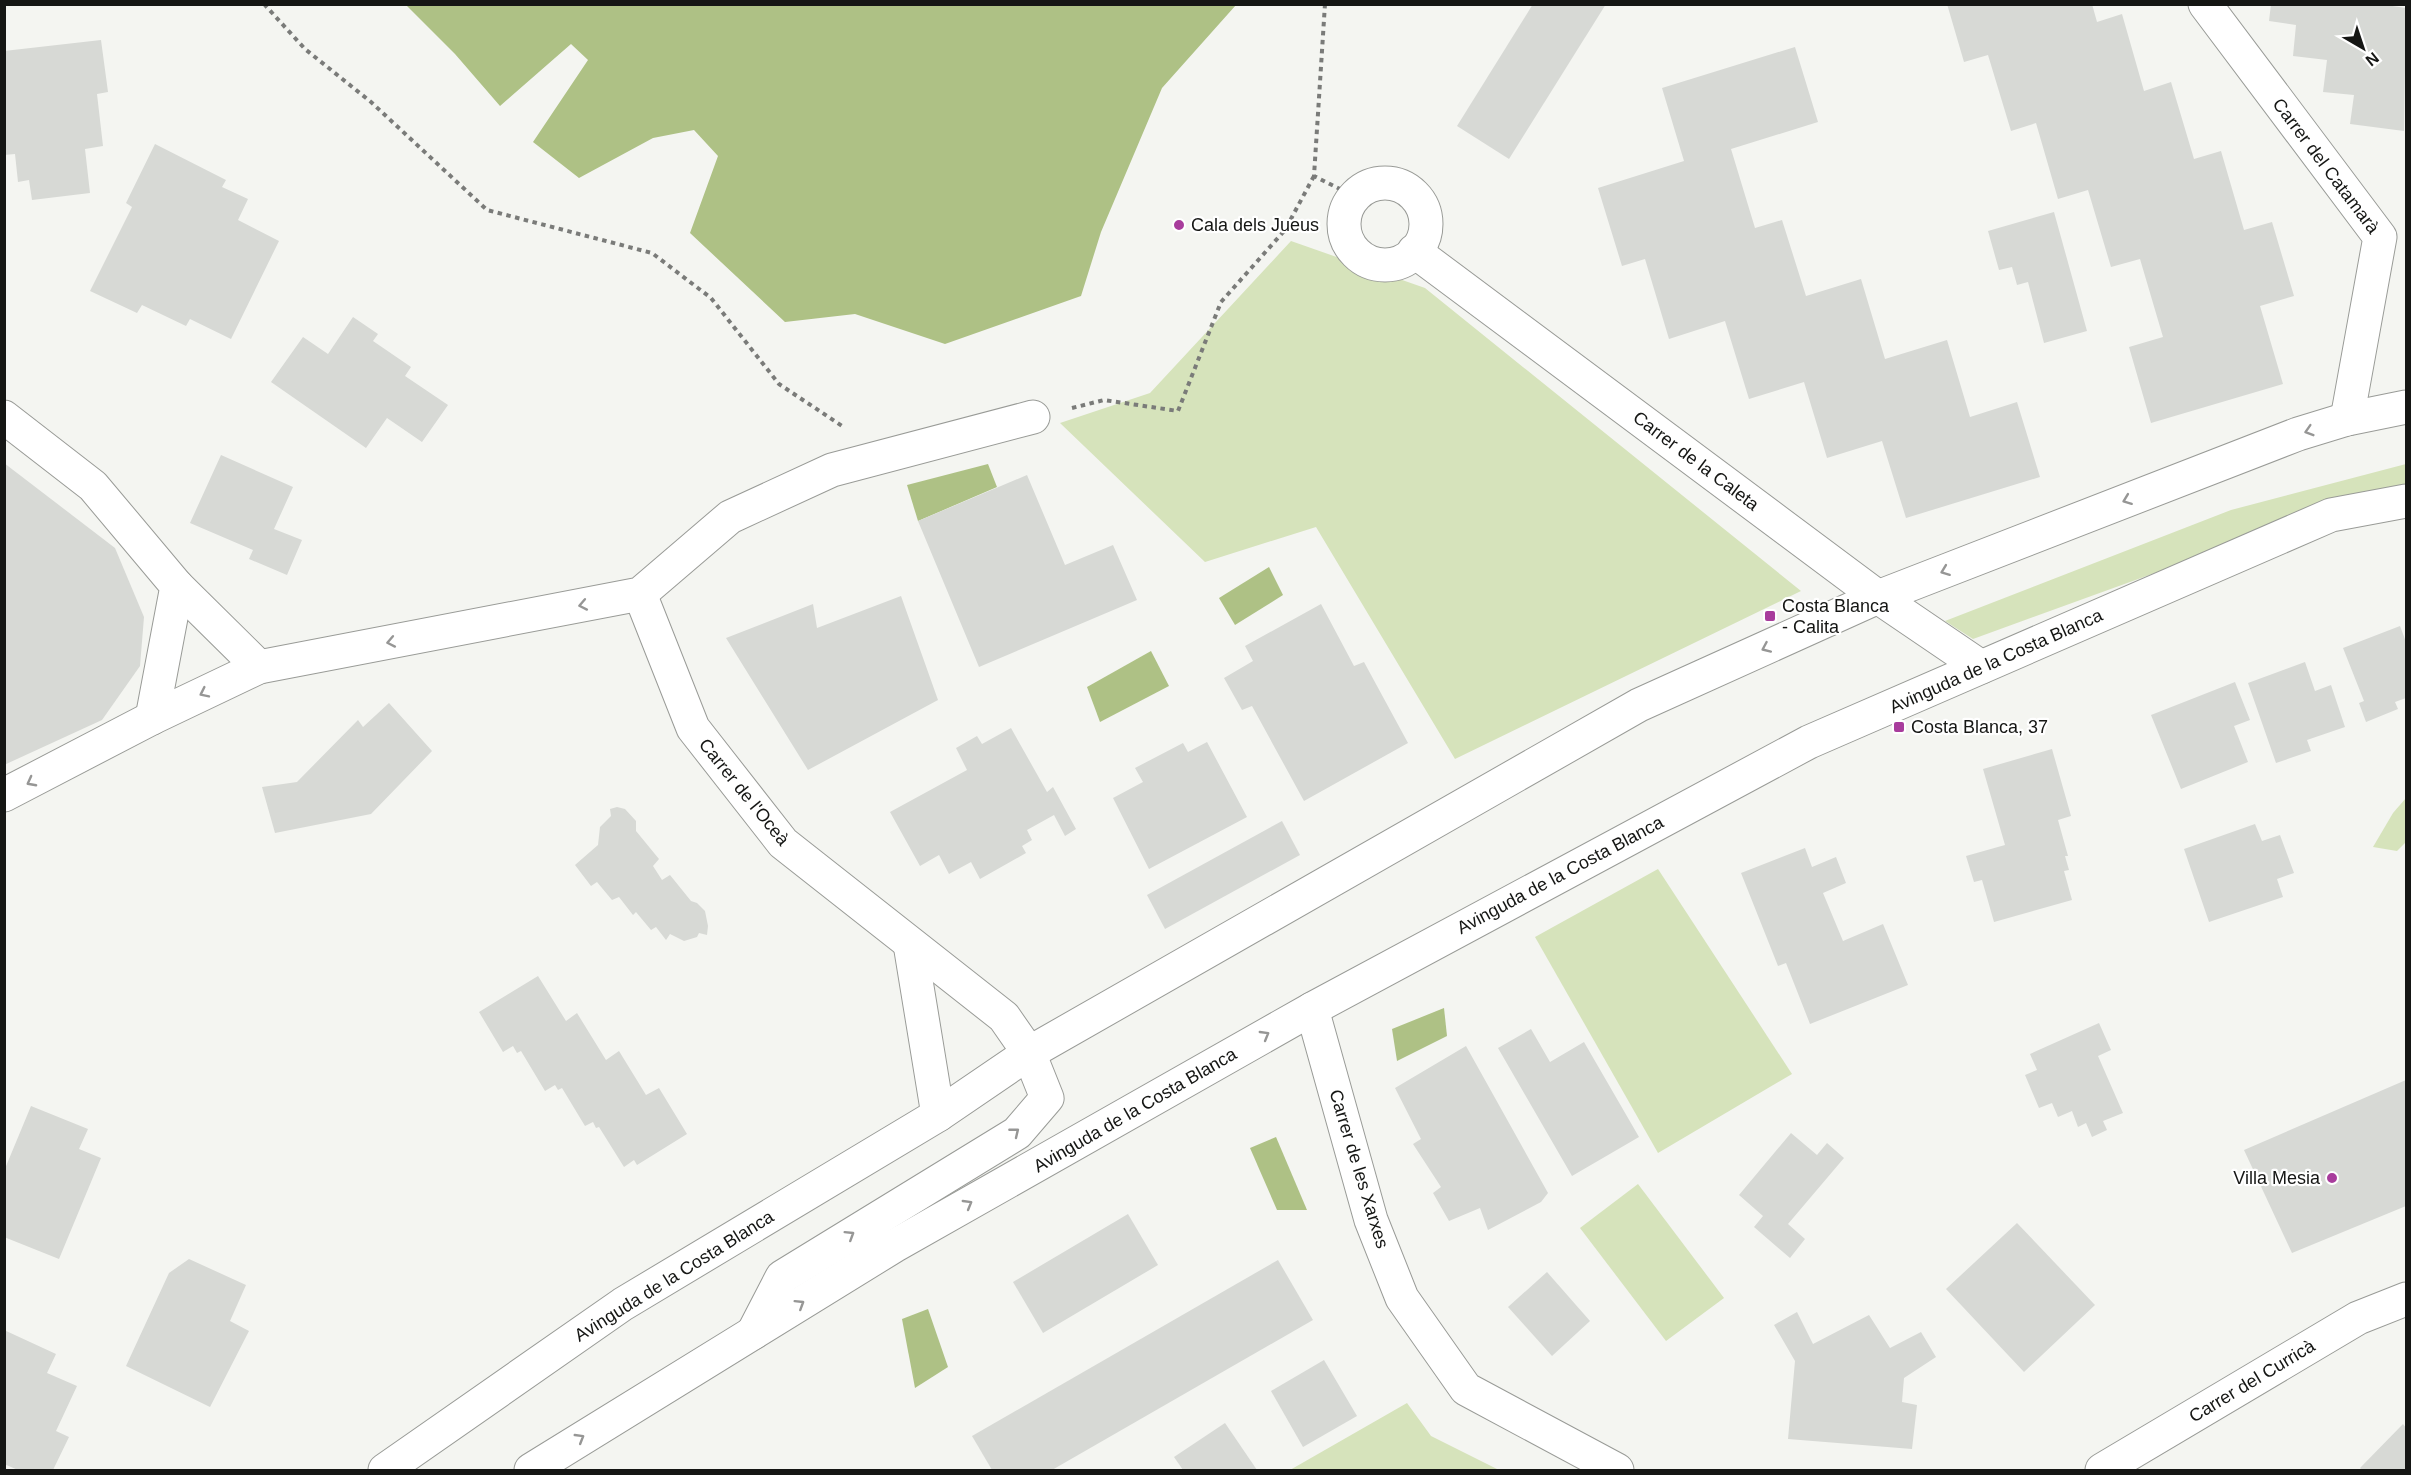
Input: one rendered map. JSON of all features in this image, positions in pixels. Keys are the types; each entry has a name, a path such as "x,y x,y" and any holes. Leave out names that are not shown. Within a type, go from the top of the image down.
{"street":[{"name":"Carrer del Catamarà","path":"2205,4 2380,237 2347,419"},
{"path":"1384,182 1404,186 1421,203 1426,225 1422,242 1403,262 1383,266 1359,257 1344,235 1344,212 1354,196 1367,186 1384,182"},
{"name":"Carrer de la Caleta","path":"1414,251 1878,597 1981,667"},
{"name":"Avinguda de la Costa Blanca","path":"385,1470 623,1304 938,1115 1029,1053 1640,705 1878,597 2298,434 2347,419 2406,407"},
{"path":"4,417 93,486 177,586 259,667"},
{"path":"4,795 152,718 259,667 640,594 730,517 832,470 1033,417"},
{"name":"Avinguda de la Costa Blanca","path":"531,1470 894,1246 1312,1009 1809,742 2331,515 2406,501"},
{"path":"152,718 177,586"},
{"name":"Carrer de l'Oceà","path":"640,594 693,728 783,843 1004,1017 1029,1053"},
{"path":"910,944 938,1115"},
{"name":"Carrer de les Xarxes","path":"1312,1009 1371,1220 1402,1298 1466,1389 1617,1470"},
{"path":"753,1333 782,1277 1017,1132 1047,1098 1029,1053"},
{"name":"Carrer del Curricà","path":"2102,1470 2358,1318 2406,1299"}],"path":[{"path":"264,4 305,49 371,102 487,210 651,253 677,272 711,298 779,384 846,429 872,461"},
{"path":"1033,417 1104,400 1179,411 1221,302 1285,230 1314,176 1325,4"},
{"path":"1314,176 1354,196"}],"shaded area":[{"path":"406,5 1236,5 1162,88 1101,232 1081,296 945,344 855,314 785,322 690,233 718,156 694,130 653,138 579,178 533,142 588,60 571,44 500,106 455,54"},
{"path":"1291,241 1425,288 1801,591 1455,759 1316,527 1205,562 1060,423 1150,393"},
{"path":"988,464 997,487 918,521 907,485"},
{"path":"2406,464 2406,496 2309,517 1973,639 1945,621 2231,510"},
{"path":"1269,567 1283,595 1235,625 1219,598"},
{"path":"1151,651 1169,686 1100,722 1087,687"},
{"path":"2406,798 2406,842 2397,851 2373,847 2393,813"},
{"path":"1658,869 1792,1074 1658,1153 1535,937"},
{"path":"1444,1008 1447,1036 1397,1061 1392,1029"},
{"path":"1276,1137 1307,1210 1277,1210 1250,1148"},
{"path":"1638,1184 1724,1298 1666,1341 1580,1228"},
{"path":"928,1309 948,1367 915,1388 902,1319"},
{"path":"1407,1403 1431,1436 1499,1470 1290,1470"}],"building":[{"path":"1533,4 1606,4 1509,159 1457,126"},
{"path":"1947,4 2092,4 2097,22 2122,14 2144,91 2171,82 2194,159 2221,151 2244,230 2272,222 2294,296 2260,306 2283,384 2151,423 2129,347 2163,337 2140,259 2111,267 2088,190 2058,199 2036,123 2011,131 1988,55 1964,62"},
{"path":"2271,4 2379,4 2406,8 2404,131 2350,124 2354,95 2323,92 2327,60 2293,56 2296,25 2269,21"},
{"path":"101,40 108,92 97,94 103,146 85,149 90,193 32,200 29,180 18,182 15,154 4,155 4,51"},
{"path":"1795,47 1818,122 1731,149 1755,228 1782,220 1806,296 1861,279 1885,359 1947,340 1970,417 2017,402 2040,477 1906,518 1882,441 1827,458 1804,382 1749,399 1725,321 1669,339 1645,259 1622,266 1598,188 1684,161 1662,88"},
{"path":"155,144 226,180 222,187 248,199 238,220 279,241 231,339 190,319 186,326 142,305 137,313 90,291 132,207 126,203"},
{"path":"2054,212 2087,331 2044,343 2028,282 2017,285 2012,267 1999,270 1988,231"},
{"path":"353,317 378,334 373,341 411,367 405,376 448,405 422,442 387,418 366,448 271,382 303,337 328,354"},
{"path":"221,455 293,487 274,529 302,540 287,575 249,559 253,550 190,523"},
{"path":"4,463 115,548 144,617 140,666 102,720 4,765"},
{"path":"1027,475 1065,565 1113,545 1137,600 979,667 918,521"},
{"path":"901,596 938,700 808,770 726,638 813,604 817,628"},
{"path":"1321,604 1354,666 1364,662 1408,743 1304,801 1252,706 1242,710 1224,678 1253,661 1245,646"},
{"path":"2400,626 2406,642 2406,698 2395,702 2398,709 2366,722 2359,703 2364,701 2343,648"},
{"path":"2305,662 2315,691 2331,685 2345,727 2307,740 2311,751 2276,763 2248,683"},
{"path":"2235,682 2250,720 2234,726 2248,762 2181,789 2151,715"},
{"path":"389,703 432,751 371,814 275,833 262,787 297,782 358,720 363,727"},
{"path":"1011,728 1047,792 1053,787 1076,829 1065,836 1054,815 1027,830 1032,840 1022,846 1026,853 980,879 971,862 949,874 939,855 920,866 890,812 967,770 956,748 977,736 982,744"},
{"path":"1207,742 1247,817 1149,869 1113,798 1143,782 1135,768 1183,743 1188,752"},
{"path":"2052,749 2071,816 2058,820 2068,856 2065,856 2069,870 2064,871 2072,900 1994,922 1982,880 1974,882 1966,856 2005,845 1983,769"},
{"path":"617,807 625,809 636,821 636,831 659,859 653,866 662,880 670,875 691,901 697,903 705,911 707,935 699,933 697,937 684,941 670,934 666,940 656,927 651,930 636,912 633,915 619,897 612,900 597,882 591,886 575,865 598,845 600,827 611,816 610,809"},
{"path":"1282,821 1300,855 1165,929 1147,895"},
{"path":"2255,824 2262,841 2280,835 2294,873 2277,879 2283,897 2209,922 2184,849"},
{"path":"1805,848 1812,867 1836,857 1846,883 1823,893 1843,941 1883,924 1908,985 1810,1024 1786,963 1778,966 1741,873"},
{"path":"538,976 566,1021 577,1013 606,1060 619,1051 646,1095 659,1088 687,1134 637,1165 634,1160 624,1167 599,1127 596,1128 593,1122 585,1126 562,1088 558,1090 555,1085 545,1091 521,1051 517,1053 513,1046 503,1052 479,1012"},
{"path":"2099,1023 2111,1050 2098,1056 2123,1113 2103,1121 2107,1130 2092,1137 2086,1123 2078,1127 2072,1111 2058,1117 2052,1103 2039,1108 2025,1075 2037,1070 2030,1054"},
{"path":"1531,1029 1550,1062 1584,1042 1639,1137 1572,1176 1498,1048"},
{"path":"1466,1046 1548,1193 1541,1202 1488,1230 1480,1208 1449,1221 1433,1193 1441,1187 1413,1144 1421,1139 1395,1088"},
{"name":"Villa Mesia","path":"2406,1080 2406,1206 2292,1253 2244,1150"},
{"path":"31,1106 88,1129 79,1149 101,1158 59,1259 4,1237 4,1171"},
{"path":"1791,1133 1817,1155 1827,1143 1844,1158 1788,1224 1805,1239 1790,1258 1754,1227 1763,1216 1739,1195"},
{"path":"1128,1214 1158,1265 1043,1333 1013,1282"},
{"path":"2017,1223 2095,1305 2024,1372 1946,1289"},
{"path":"189,1259 246,1285 230,1321 249,1331 210,1407 126,1366 169,1273"},
{"path":"1278,1260 1313,1320 1052,1470 992,1470 972,1436"},
{"path":"1547,1272 1590,1321 1552,1356 1508,1307"},
{"path":"1797,1312 1813,1344 1869,1315 1890,1348 1921,1332 1936,1357 1904,1378 1902,1402 1917,1405 1912,1449 1788,1439 1795,1361 1774,1325"},
{"path":"4,1330 56,1354 47,1373 77,1386 56,1431 69,1437 53,1470 18,1470 4,1464"},
{"path":"1324,1360 1357,1416 1303,1447 1271,1391"},
{"path":"1225,1423 1257,1470 1183,1470 1174,1457"},
{"path":"2403,1424 2406,1428 2406,1470 2362,1470 2360,1468"}],"place":[{"name":"Cala dels Jueus","path":"1179,225"},
{"name":"Costa Blanca - Calita","path":"1770,616"},
{"name":"Costa Blanca, 37","path":"1899,727"},
{"name":"Villa Mesia","path":"2332,1178"}]}
